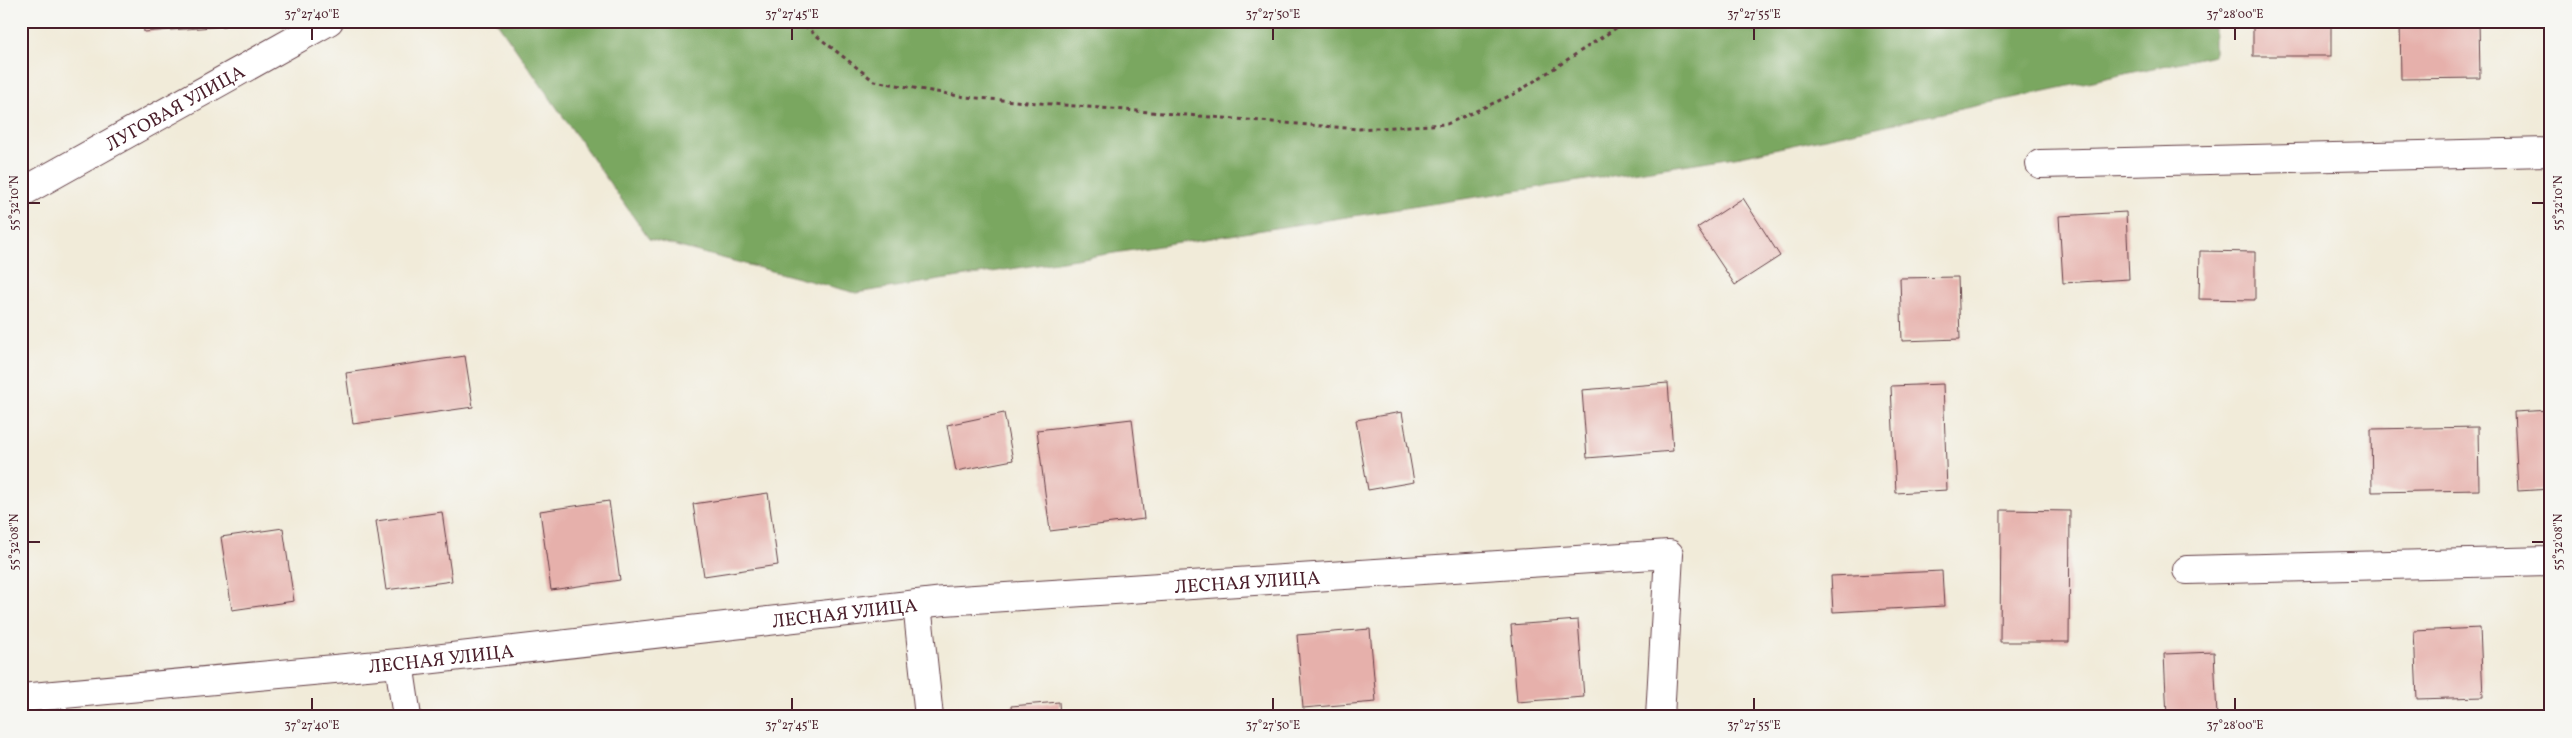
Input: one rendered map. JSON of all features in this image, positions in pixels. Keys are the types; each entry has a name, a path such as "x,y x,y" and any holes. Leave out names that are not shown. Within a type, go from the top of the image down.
{"street":[{"name":"ЛУГОВАЯ УЛИЦА","path":"21,193 329,21"},
{"path":"2040,164 2551,152"},
{"name":"ЛЕСНАЯ УЛИЦА","path":"21,698 399,663 917,604 1669,554 1660,717"},
{"path":"2187,570 2551,561"},
{"path":"917,604 929,717"},
{"path":"399,663 407,717"}],"path":[{"path":"798,21 874,81 965,96 1359,129 1447,124 1516,94 1627,21"}],"green space":[{"path":"496,21 2214,21 2214,55 1741,156 856,293 649,239"}],"building":[{"path":"143,21 226,21 226,26 144,32"},
{"path":"2253,21 2331,21 2331,56 2253,56"},
{"path":"2400,21 2479,21 2480,78 2401,79"},
{"path":"1743,198 1780,256 1735,285 1697,228"},
{"path":"2126,212 2129,279 2063,283 2059,216"},
{"path":"2200,251 2255,252 2255,300 2199,299"},
{"path":"1958,277 1960,339 1902,341 1900,278"},
{"path":"465,356 473,407 353,424 346,373"},
{"path":"1668,383 1673,451 1587,458 1582,390"},
{"path":"1943,384 1947,490 1896,493 1891,386"},
{"path":"2551,410 2551,489 2518,491 2514,412"},
{"path":"1402,412 1414,482 1368,490 1356,420"},
{"path":"1004,413 1013,460 956,471 947,425"},
{"path":"1132,419 1144,519 1050,531 1037,430"},
{"path":"2478,427 2479,490 2372,492 2371,429"},
{"path":"768,493 778,565 704,576 693,504"},
{"path":"609,501 620,580 551,590 540,511"},
{"path":"2001,510 2070,511 2069,642 2000,642"},
{"path":"442,512 452,581 386,590 376,521"},
{"path":"283,528 294,601 232,610 221,537"},
{"path":"1942,571 1944,606 1833,612 1831,576"},
{"path":"1578,620 1584,697 1517,702 1511,625"},
{"path":"2480,628 2483,697 2417,699 2414,631"},
{"path":"1370,629 1376,702 1303,708 1297,635"},
{"path":"2214,652 2217,717 2167,717 2164,654"},
{"path":"1059,702 1060,717 1012,717 1011,706"},
{"path":"877,710 877,717 808,717 808,715"}]}
